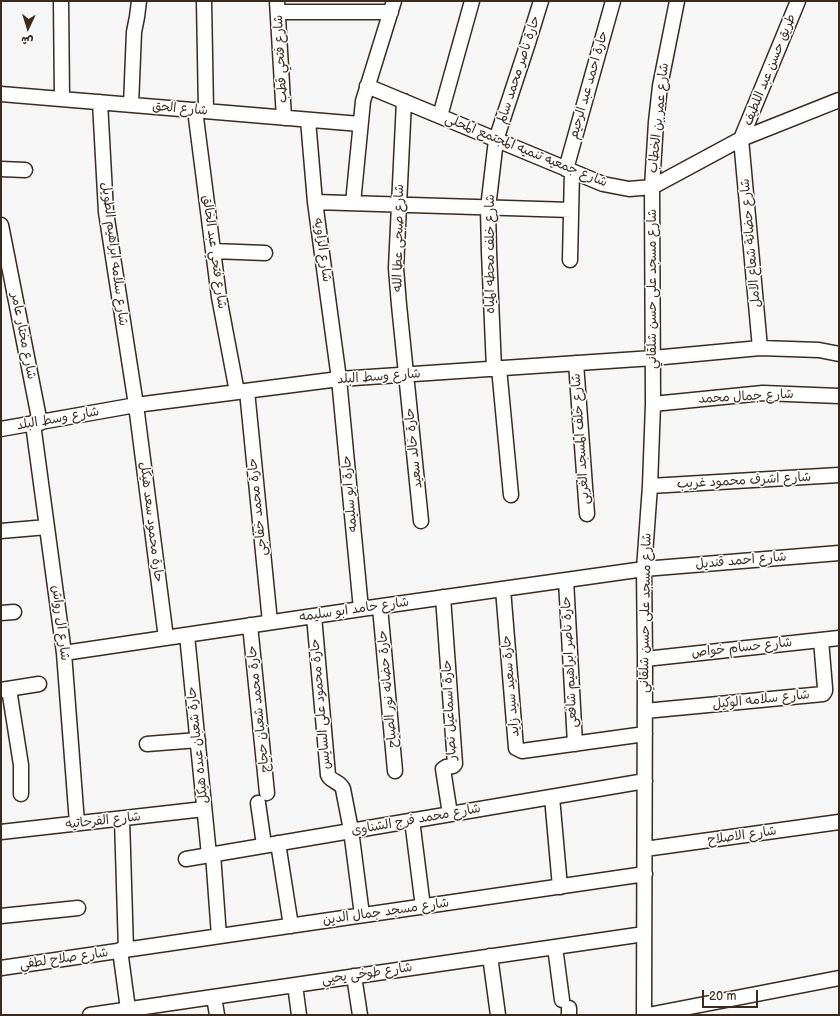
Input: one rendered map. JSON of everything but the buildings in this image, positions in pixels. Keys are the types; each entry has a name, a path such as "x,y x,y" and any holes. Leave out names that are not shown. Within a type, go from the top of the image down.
{"street":[{"path":"61,1 62,99"},
{"path":"131,105 134,32 139,1"},
{"name":"شارع فتحي عبد الخالق","path":"204,1 200,111 213,251 219,297 242,392"},
{"path":"440,116 472,1"},
{"name":"حارة ناصر محمد سالم","path":"496,140 541,1"},
{"name":"حارة احمد عبد الرحيم","path":"570,260 571,210 569,170 613,1"},
{"name":"شارع عمر بن الخطاب","path":"652,187 660,86 677,1"},
{"name":"طريق حسن عبد اللطيف","path":"741,139 798,1"},
{"path":"278,6 393,6 363,101 353,203"},
{"name":"شارع فتحي قطب","path":"278,6 284,118"},
{"name":"شارع جمعيه تنميه المجتمع المحلى","path":"367,86 604,184 629,189 652,187 741,139 839,100"},
{"name":"شارع الحق","path":"1,94 360,124"},
{"name":"شارع صبحى عطا الله","path":"404,101 396,268 407,374"},
{"name":"شارع سلامه ابراهيم الطويل","path":"100,102 106,212 136,405"},
{"name":"شارع الزاويه","path":"308,120 315,202 339,379"},
{"name":"شارع حضانة شعاع الامل","path":"741,139 760,348"},
{"name":"شارع خلف محطه المياه","path":"496,140 488,208 489,252 497,368 511,495"},
{"path":"1,169 25,170"},
{"name":"شارع مسجد على حسن شلقاني","path":"644,1015 644,569 650,486 653,404 652,187"},
{"path":"315,202 571,210"},
{"name":"شارع مختار عامر","path":"1,224 36,424"},
{"path":"213,251 265,253"},
{"name":"شارع وسط البلد","path":"1,429 36,424 136,405 339,379 653,358 760,348 819,350 839,354"},
{"name":"شارع خلف المسجد الغربى","path":"576,363 587,514"},
{"name":"حارة خالد سعيد","path":"407,374 421,521"},
{"name":"حارة ابو سليمه","path":"339,379 361,609"},
{"name":"حارة محمد خفاجى","path":"242,392 270,622"},
{"name":"شارع جمال محمد","path":"653,404 763,393 839,396"},
{"name":"حارة محمود سعد هيكل","path":"136,405 166,638"},
{"name":"شارع ال رواش","path":"36,424 47,527 64,653 77,824"},
{"name":"شارع اشرف محمود غريب","path":"650,486 839,475"},
{"path":"1,531 47,527"},
{"name":"شارع احمد قنديل","path":"644,569 839,553"},
{"name":"شارع حامد ابو سليمه","path":"64,653 644,569"},
{"name":"حارة ناصر ابراهيم شافعى","path":"566,580 575,744"},
{"name":"حارة سعيد سيد زايد","path":"503,589 516,748 522,752 645,734"},
{"name":"حارة اسماعيل نصار","path":"443,597 455,764 443,769 450,814"},
{"name":"حارة حضانه نور الصباح","path":"380,607 395,771"},
{"name":"حارة محمود على السايس","path":"314,616 328,775 330,779 343,787 351,830 362,915"},
{"name":"حارة محمد شعبان حجاج","path":"250,625 264,845"},
{"name":"حارة شعبان عبده هيكل","path":"187,635 204,809 211,854 219,936"},
{"name":"شارع حسام خواص","path":"645,659 839,638"},
{"name":"شارع سلامه الوكيل","path":"645,711 823,694 825,688 821,640"},
{"path":"21,794 21,765 5,690 39,684"},
{"path":"147,744 198,740"},
{"name":"شارع محمد فرج الشناوى","path":"186,858 645,781"},
{"path":"552,796 560,886"},
{"name":"شارع الفرحاتيه","path":"1,832 204,809"},
{"path":"122,818 123,950 128,1009"},
{"path":"412,820 423,907"},
{"name":"شارع الاصلاح","path":"645,849 839,822"},
{"path":"278,843 291,926"},
{"name":"شارع مسجد جمال الدين","path":"123,950 645,874"},
{"path":"1,916 78,908"},
{"name":"شارع طوخى يحيي","path":"90,1015 128,1009 156,1010 214,997 644,934"},
{"path":"555,947 567,1008"},
{"name":"شارع صلاح لطفي","path":"1,968 123,950"},
{"path":"490,956 498,1015"},
{"path":"354,976 360,1015"},
{"path":"648,1015 839,978"},
{"path":"296,985 299,1015"},
{"path":"214,997 217,1015"}]}
